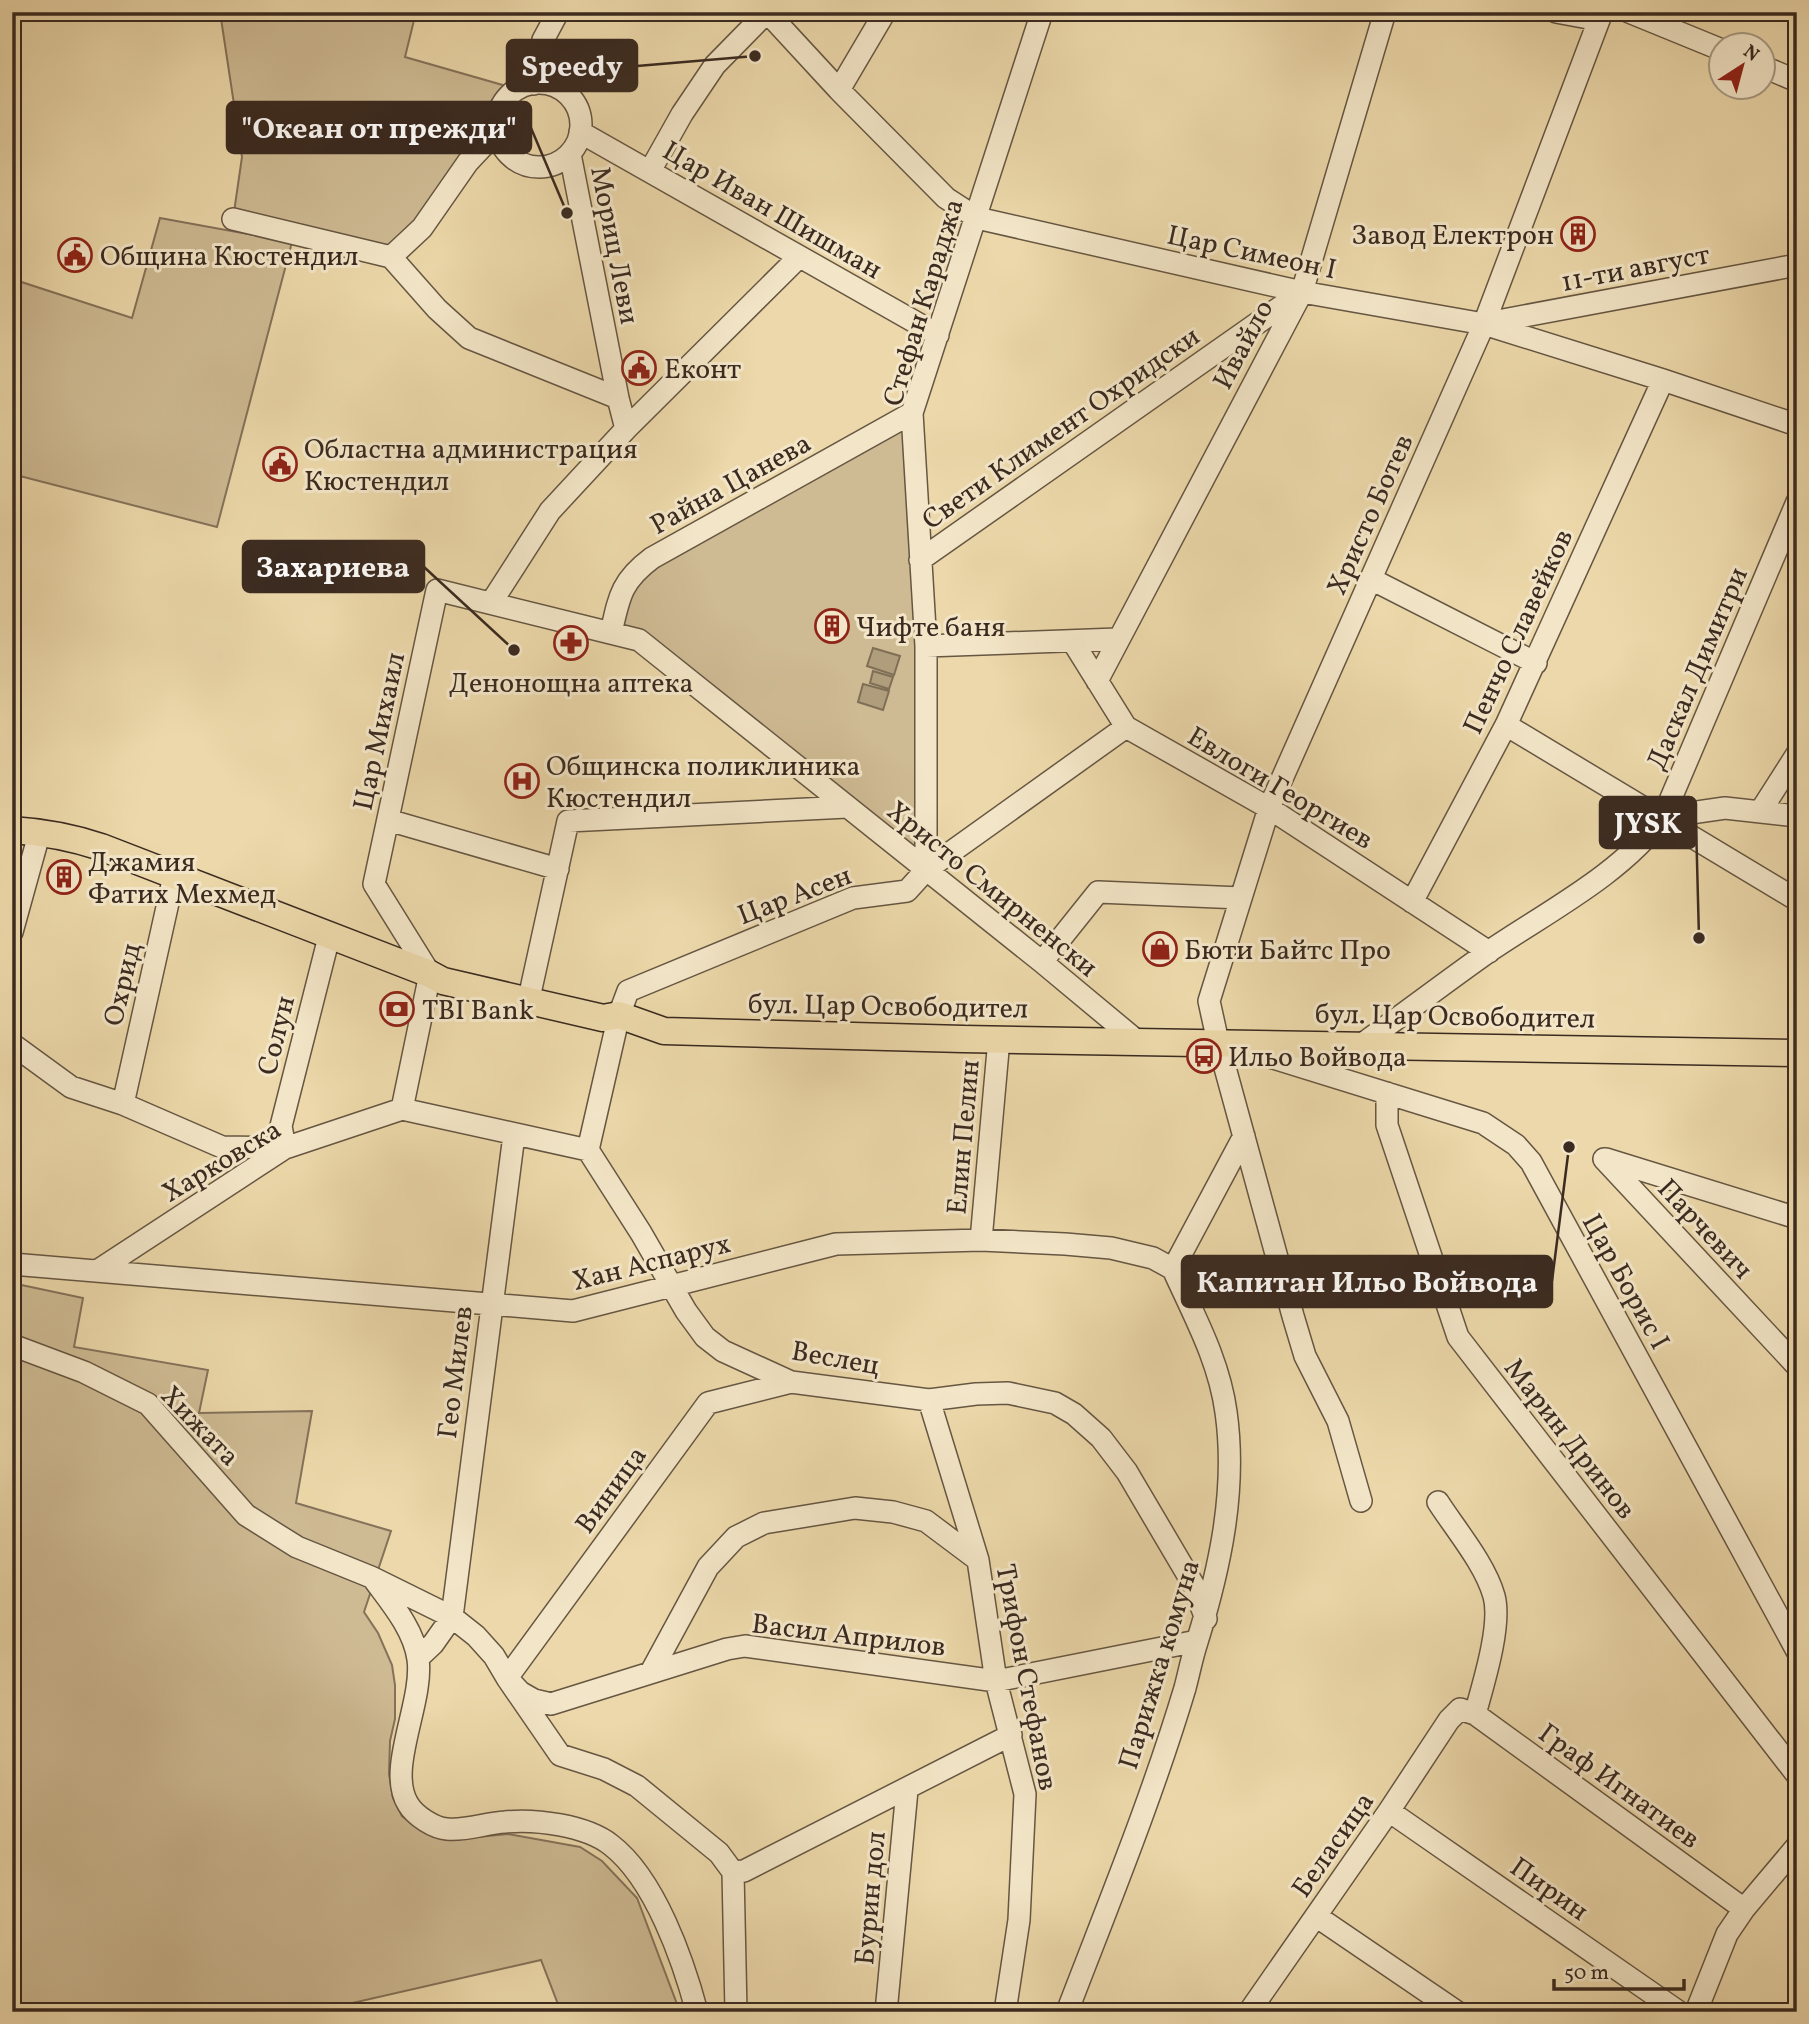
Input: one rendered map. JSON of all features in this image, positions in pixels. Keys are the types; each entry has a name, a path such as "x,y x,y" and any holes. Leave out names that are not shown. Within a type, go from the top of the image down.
{"main road":[{"name":"бул. Цар Освободител","path":"12,830 40,831 101,847 443,981 603,1018 620,1016 664,1031 999,1040 1797,1053"},
{"path":"430,974 446,971 531,989 606,1006 620,1016"}],"street":[{"path":"534,84 543,40 558,12"},
{"path":"650,171 682,114 715,65 767,12"},
{"name":"Цар Симеон I","path":"767,12 839,90 946,198 977,218 1302,292 1485,324 1797,425"},
{"path":"839,90 885,12"},
{"name":"Стефан Караджа","path":"926,870 926,646 912,413 1042,12"},
{"name":"Ивайло","path":"1097,681 1302,292 1385,12"},
{"path":"1556,12 1601,16"},
{"path":"1629,12 1708,45"},
{"name":"Христо Ботев","path":"1361,1501 1338,1421 1305,1356 1209,1001 1269,808 1485,324 1601,16"},
{"path":"1778,73 1797,80"},
{"path":"534,84 559,88 577,106 581,119 577,144 570,154 559,162 546,166 520,162 509,154 501,143 498,130 502,105 510,94 521,87 534,84"},
{"path":"391,257 422,228 468,162 498,130"},
{"name":"Цар Иван Шишман","path":"580,132 938,335"},
{"name":"Мориц Леви","path":"570,154 626,429"},
{"path":"233,219 391,257 437,309 469,338 618,398"},
{"path":"491,603 550,511 626,429 799,257"},
{"name":"11-ти август","path":"1485,324 1797,265"},
{"name":"Свети Климент Охридски","path":"920,560 1302,292"},
{"name":"Пенчо Славейков","path":"1412,902 1536,663 1662,380"},
{"name":"Райна Цанева","path":"611,633 619,596 634,572 652,558 912,413"},
{"name":"Даскал Димитри","path":"1361,1045 1597,878 1648,838 1663,817 1797,502"},
{"path":"1371,579 1536,663"},
{"name":"Христо Смирненски","path":"437,590 639,640 1137,1041"},
{"name":"Цар Михаил","path":"430,974 374,884 437,590"},
{"path":"926,646 1117,639"},
{"name":"Евлоги Георгиев","path":"1073,642 1126,727 1269,808 1489,952"},
{"path":"1506,724 1797,900"},
{"name":"Цар Асен","path":"620,1016 628,991 853,898 907,891 926,870 1126,727"},
{"path":"1760,812 1797,754"},
{"path":"531,989 568,821 847,807"},
{"path":"1663,817 1725,808 1797,816"},
{"path":"388,820 558,869"},
{"path":"12,932 40,831"},
{"name":"Охрид","path":"123,1104 174,876"},
{"path":"1042,962 1098,892 1241,898"},
{"name":"Солун","path":"285,1148 281,1126 329,937"},
{"path":"430,974 402,1110 514,1135 588,1150 620,1016"},
{"name":"Елин Пелин","path":"981,1240 999,1040"},
{"name":"Цар Борис I","path":"1218,1042 1483,1123 1516,1145 1531,1162 1797,1651"},
{"path":"12,1044 71,1087 123,1104 222,1147 285,1148"},
{"name":"Марин Дринов","path":"1387,1093 1387,1125 1458,1337 1797,1774"},
{"name":"Харковска","path":"96,1271 285,1148 402,1110"},
{"name":"Гео Милев","path":"452,1617 514,1135"},
{"path":"1173,1269 1244,1136"},
{"name":"Веслец","path":"588,1150 641,1233 686,1311 705,1336 723,1351 791,1382 929,1400 984,1393 1008,1393 1055,1403 1074,1415 1101,1438 1127,1472 1193,1584 1206,1619"},
{"name":"Парчевич","path":"1797,1218 1604,1159 1797,1366"},
{"name":"Хан Аспарух","path":"12,1264 573,1311 836,1244 981,1240 1111,1248 1153,1258 1173,1269"},
{"name":"Парижка комуна","path":"1067,2012 1128,1851 1185,1688 1197,1641 1206,1619 1228,1507 1230,1451 1226,1411 1209,1343 1173,1269"},
{"name":"Хижата","path":"12,1346 84,1372 148,1404 246,1515 297,1547"},
{"name":"Виница","path":"507,1678 708,1403 791,1382"},
{"name":"Трифон Стефанов","path":"929,1400 978,1560 996,1681 1026,1794 1019,1920 1005,2012"},
{"path":"1438,1502 1483,1571 1495,1604 1490,1663 1467,1712"},
{"path":"651,1672 708,1567 736,1537 764,1522 855,1508 893,1512 926,1521 978,1560"},
{"name":"Васил Априлов","path":"297,1547 371,1577 452,1617 476,1636 520,1692 534,1700 551,1704 745,1646 996,1681 1197,1641"},
{"path":"371,1577 404,1622 418,1658 418,1685 402,1757 401,1786 408,1805 422,1819 446,1829 504,1822 541,1821 579,1830 610,1843 637,1869 674,1940 697,2012"},
{"path":"418,1658 433,1644 452,1617"},
{"path":"507,1678 560,1755 604,1769 637,1786 719,1853 733,1872 736,2012"},
{"name":"Беласица","path":"1249,2012 1449,1720 1467,1712"},
{"name":"Граф Игнатиев","path":"1467,1712 1744,1909"},
{"path":"733,1872 744,1871 1012,1735"},
{"name":"Бурин дол","path":"886,2012 907,1790"},
{"name":"Пирин","path":"1389,1811 1679,2012"},
{"path":"1696,2012 1727,1934 1744,1909 1797,1846"},
{"path":"1316,1916 1457,2012"}],"shaded area":[{"path":"220,12 416,12 405,57 506,86 468,162 391,257 233,219 242,157"},
{"path":"160,218 292,242 217,527 12,474 12,279 132,318"},
{"path":"912,413 926,870 748,727 611,633 634,572"},
{"path":"873,648 900,656 894,675 867,666"},
{"path":"873,671 893,677 889,689 870,683"},
{"path":"863,684 889,691 883,710 858,702"},
{"path":"12,1283 83,1298 74,1347 208,1370 199,1413 312,1411 296,1503 391,1531 364,1612 378,1633 392,1665 395,1719 390,1741 389,1774 393,1798 402,1816 421,1830 446,1840 508,1834 580,1847 602,1861 637,1898 680,2012 561,2012 541,1960 313,2012 12,2012"}],"place":[{"name":"Speedy","path":"755,56"},
{"name":"\"Океан от прежди\"","path":"567,213"},
{"name":"Завод Електрон","path":"1578,234"},
{"name":"Община Кюстендил","path":"75,255"},
{"name":"Еконт","path":"639,368"},
{"name":"Областна администрация Кюстендил","path":"280,464"},
{"name":"Чифте баня","path":"832,626"},
{"name":"Денонощна аптека","path":"571,643"},
{"name":"Захариева","path":"514,650"},
{"name":"Общинска поликлиника Кюстендил","path":"522,781"},
{"name":"Джамия Фатих Мехмед","path":"64,877"},
{"name":"JYSK","path":"1699,938"},
{"name":"Бюти Байтс Про","path":"1160,949"},
{"name":"TBI Bank","path":"397,1009"},
{"name":"Ильо Войвода","path":"1204,1056"},
{"name":"Капитан Ильо Войвода","path":"1569,1147"}]}
